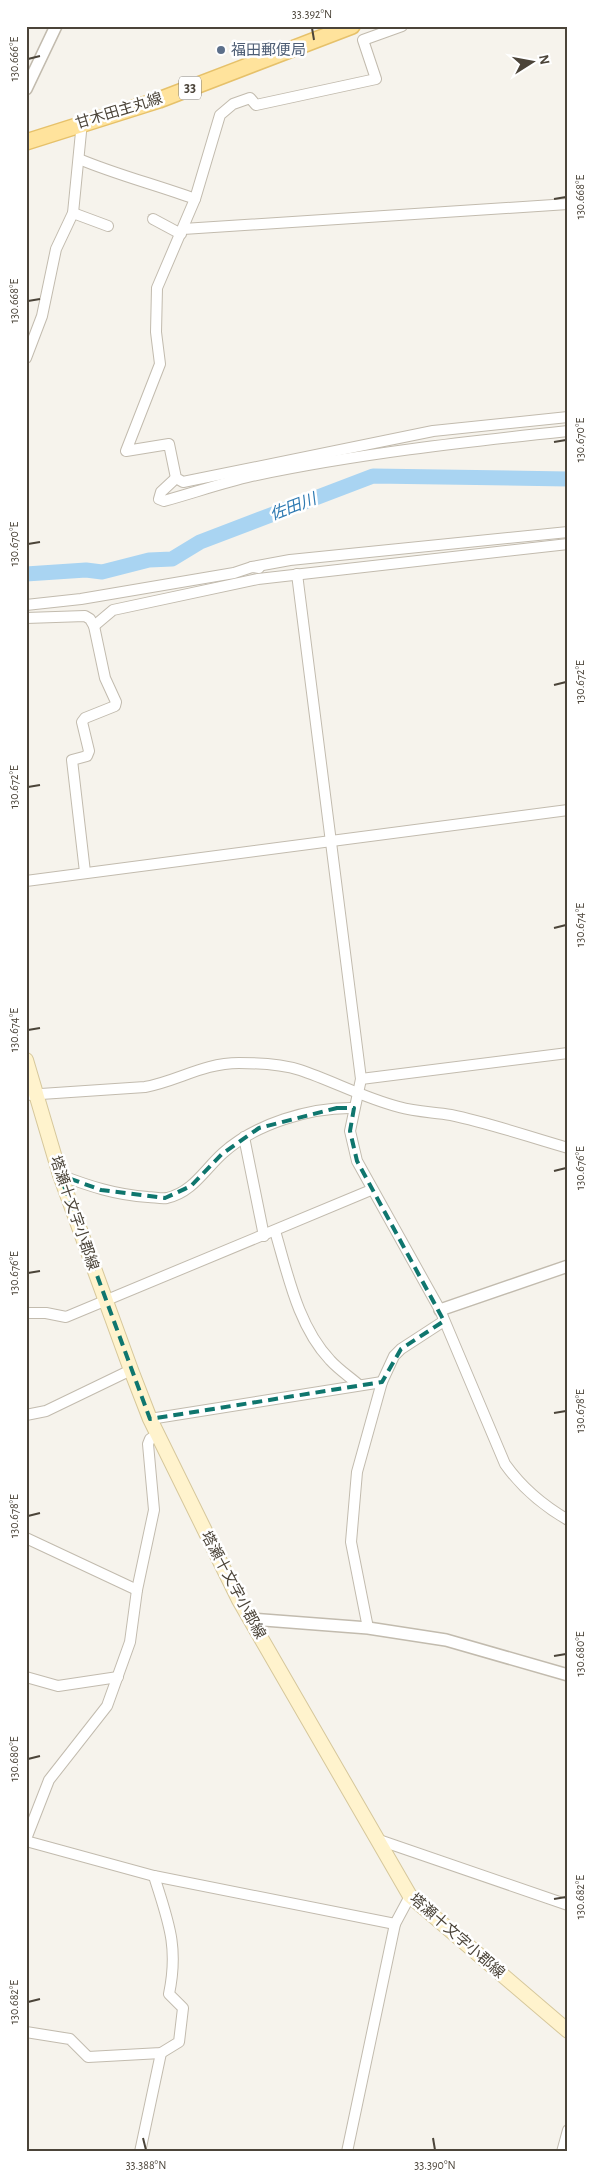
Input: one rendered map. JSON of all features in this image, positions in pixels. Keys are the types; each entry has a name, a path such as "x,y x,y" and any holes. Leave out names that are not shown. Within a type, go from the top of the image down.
{"main road":[{"name":"甘木田主丸線","path":"26,142 82,122 159,100 352,26"},
{"name":"塔瀬十文字小郡線","path":"26,1060 30,1094 150,1419 239,1600 410,1896 568,2031"}],"street":[{"path":"26,89 56,26"},
{"path":"402,26 363,40 376,79 256,105 250,98 233,104 220,115 195,199 157,288 156,332 160,364 125,449 126,451 169,444 176,478 183,482 433,431 568,418"},
{"path":"26,358 42,316 56,249 73,213 82,122"},
{"path":"79,159 116,175 153,183 195,199"},
{"path":"153,219 182,232 568,204"},
{"path":"73,213 108,226"},
{"path":"176,478 161,492 159,500 164,501 251,476 372,455 469,440 568,431"},
{"path":"26,604 81,599 234,573 290,560 568,532"},
{"path":"94,626 113,610 258,579 568,544"},
{"path":"252,568 297,574"},
{"path":"297,574 361,1079 350,1131 351,1144 357,1161 372,1190 440,1310 505,1464 516,1479 533,1496 568,1520"},
{"path":"26,618 85,616 90,619 94,626 105,678 116,702 115,706 85,718 82,722 90,752 87,756 72,760 85,872"},
{"path":"26,881 568,810"},
{"path":"361,1079 568,1053"},
{"path":"30,1094 145,1087 158,1085 194,1070 238,1063 274,1065 299,1070 358,1095 400,1108 452,1115 568,1148"},
{"path":"60,1174 101,1190 128,1196 165,1198 192,1186 222,1154 259,1128 319,1110 354,1108"},
{"path":"244,1137 264,1236"},
{"path":"26,1314 46,1313 66,1317 372,1190"},
{"path":"275,1231 292,1290 311,1333 330,1360 360,1385"},
{"path":"440,1310 568,1266"},
{"path":"368,1628 351,1542 357,1472 382,1382 394,1356 401,1349 444,1321"},
{"path":"26,1415 46,1411 131,1370"},
{"path":"150,1419 382,1382"},
{"path":"158,1434 150,1439 148,1444 154,1510 137,1590 130,1642 118,1678 102,1713 49,1780 26,1840 154,1876 395,1924"},
{"path":"26,1538 137,1590"},
{"path":"251,1619 368,1628 446,1640 568,1675"},
{"path":"26,1677 58,1686 118,1678"},
{"path":"375,1838 568,1905"},
{"path":"26,2032 70,2039 88,2057 161,2053 179,2042 182,2008 169,1994 174,1957 172,1938 154,1876"},
{"path":"347,2152 395,1924 410,1896"},
{"path":"140,2152 161,2053"},
{"path":"562,2152 568,2130"}],"highlighted area":[{"path":"337,1108 354,1108 350,1131 357,1161 444,1321 401,1349 382,1382 150,1419 60,1175 101,1190 165,1198 191,1186 222,1154 259,1128"}],"waterway":[{"name":"佐田川","path":"26,574 86,570 102,572 149,560 172,559 200,542 373,476 568,479"}],"place":[{"name":"福田郵便局","path":"221,50"}]}
